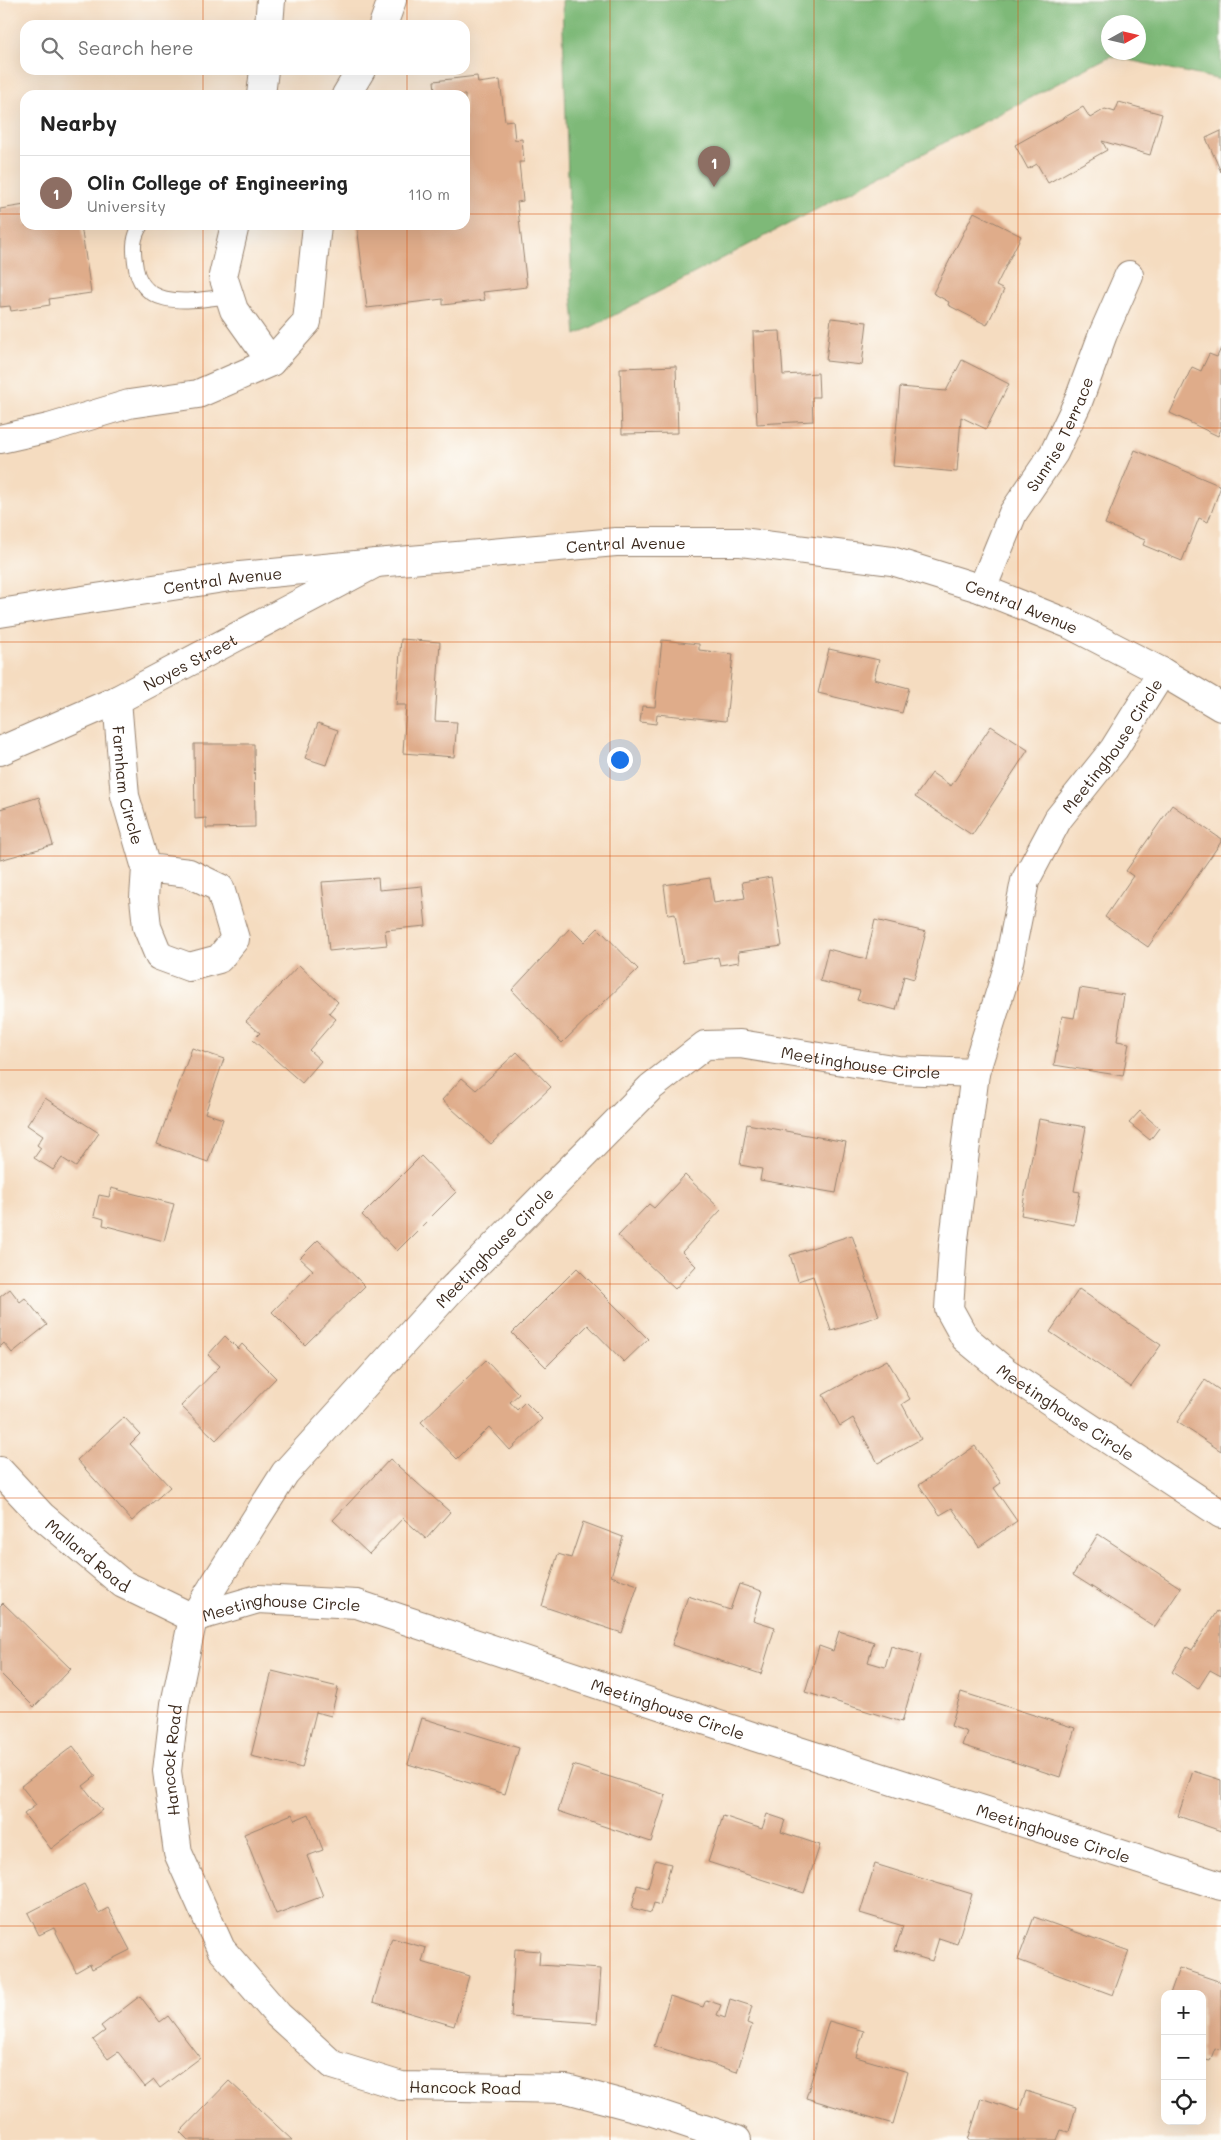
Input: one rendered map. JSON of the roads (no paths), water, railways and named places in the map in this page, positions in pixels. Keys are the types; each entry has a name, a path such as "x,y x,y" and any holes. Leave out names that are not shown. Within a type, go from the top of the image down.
{"street":[{"path":"269,20 271,0"},
{"path":"386,20 392,0"},
{"path":"262,90 263,75"},
{"path":"349,90 358,75"},
{"path":"234,230 223,276 234,310 271,362"},
{"path":"0,439 49,428 129,404 198,394 271,362 307,322 316,230"},
{"name":"Sunrise Terrace","path":"982,589 1013,513 1054,453 1066,428 1078,402 1103,334 1129,275"},
{"name":"Central Avenue","path":"0,613 230,577 376,563 616,542 741,542 892,561 982,589 1069,624 1162,672 1221,707"},
{"name":"Noyes Street","path":"0,751 117,700 376,563"},
{"name":"Meetinghouse Circle","path":"1162,672 1114,749 1058,819 1026,881 1008,967 975,1072 952,1247 949,1309 965,1338 1006,1372 1221,1514"},
{"name":"Farnham Circle","path":"117,700 124,796 146,868"},
{"name":"Meetinghouse Circle","path":"193,1618 285,1473 456,1285 652,1087 705,1044 740,1044 898,1070 975,1072"},
{"name":"Mallard Road","path":"0,1471 42,1516 123,1584 193,1618"},
{"name":"Meetinghouse Circle","path":"193,1618 258,1599 357,1604 755,1737 1221,1886"},
{"name":"Hancock Road","path":"193,1618 175,1704 167,1772 178,1854 221,1949 278,2016 332,2065 401,2086 567,2089 653,2112 737,2140"}],"lane":[{"path":"138,230 135,234 133,252 136,272 145,289 163,299 185,301 230,296"}],"place":[{"name":"Olin College of Engineering","path":"714,187"}]}
